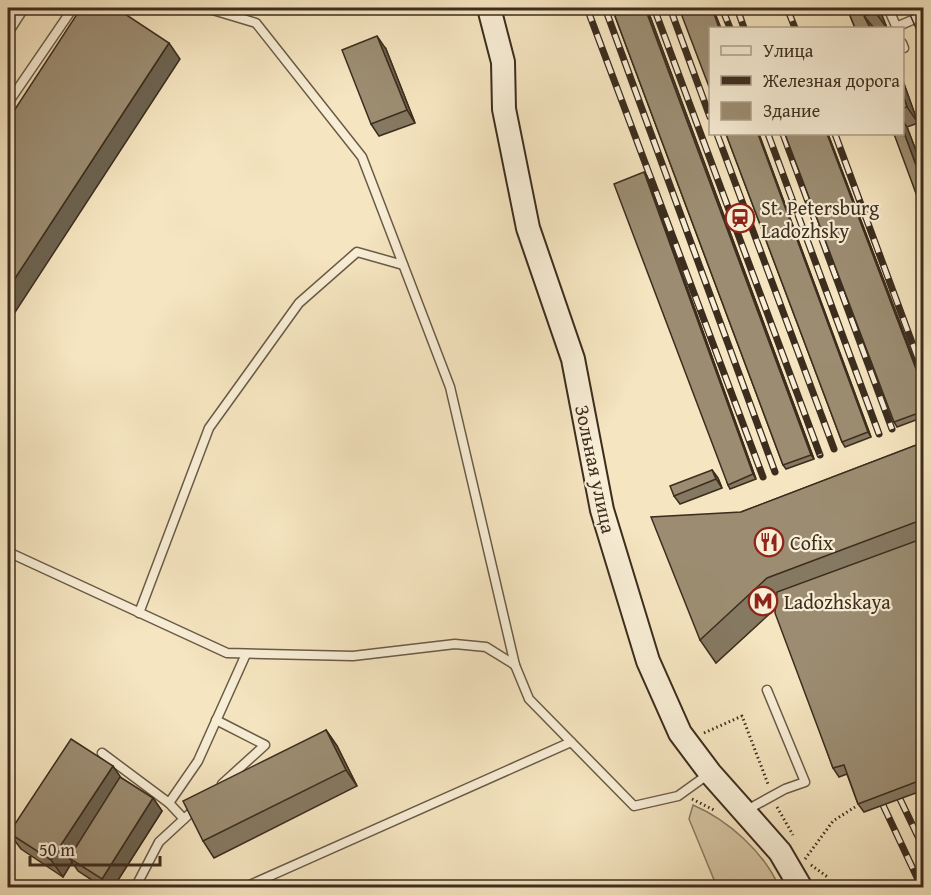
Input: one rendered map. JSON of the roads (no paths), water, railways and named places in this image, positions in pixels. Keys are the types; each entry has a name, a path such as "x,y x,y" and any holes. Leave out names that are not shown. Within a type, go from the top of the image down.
{"street":[{"name":"Зольная улица","path":"489,8 503,62 504,109 513,166 528,228 573,359 602,510 648,661 680,733 710,773 780,852 801,888"}],"lane":[{"path":"8,33 24,8"},
{"path":"8,104 73,8"},
{"path":"206,8 256,23 362,157 450,387 515,665 529,699 634,806 678,796 710,773"},
{"path":"888,8 896,27"},
{"path":"898,27 924,15"},
{"path":"139,613 209,428 299,303 357,252 403,265"},
{"path":"8,552 227,653 353,656 455,644 486,647 515,665"},
{"path":"169,803 198,761 246,654"},
{"path":"745,811 772,795 804,782 767,690"},
{"path":"216,720 265,745 216,790"},
{"path":"243,888 571,742"},
{"path":"102,753 169,803 184,819"},
{"path":"135,888 159,842 208,797"}],"tram line":[{"path":"907,8 924,46"}],"railway":[{"path":"587,8 763,477"},
{"path":"605,8 775,472"},
{"path":"654,8 820,455"},
{"path":"670,8 709,114"},
{"path":"722,8 730,27"},
{"path":"737,8 744,27"},
{"path":"787,8 795,27"},
{"path":"717,135 834,449"},
{"path":"768,135 879,434"},
{"path":"783,135 892,429"},
{"path":"835,135 924,375"},
{"path":"900,799 924,849"},
{"path":"883,805 922,888"}],"place":[{"name":"St. Petersburg Ladozhsky","path":"740,218"},
{"name":"Cofix","path":"769,542"},
{"name":"Ladozhskaya","path":"763,601"}]}
